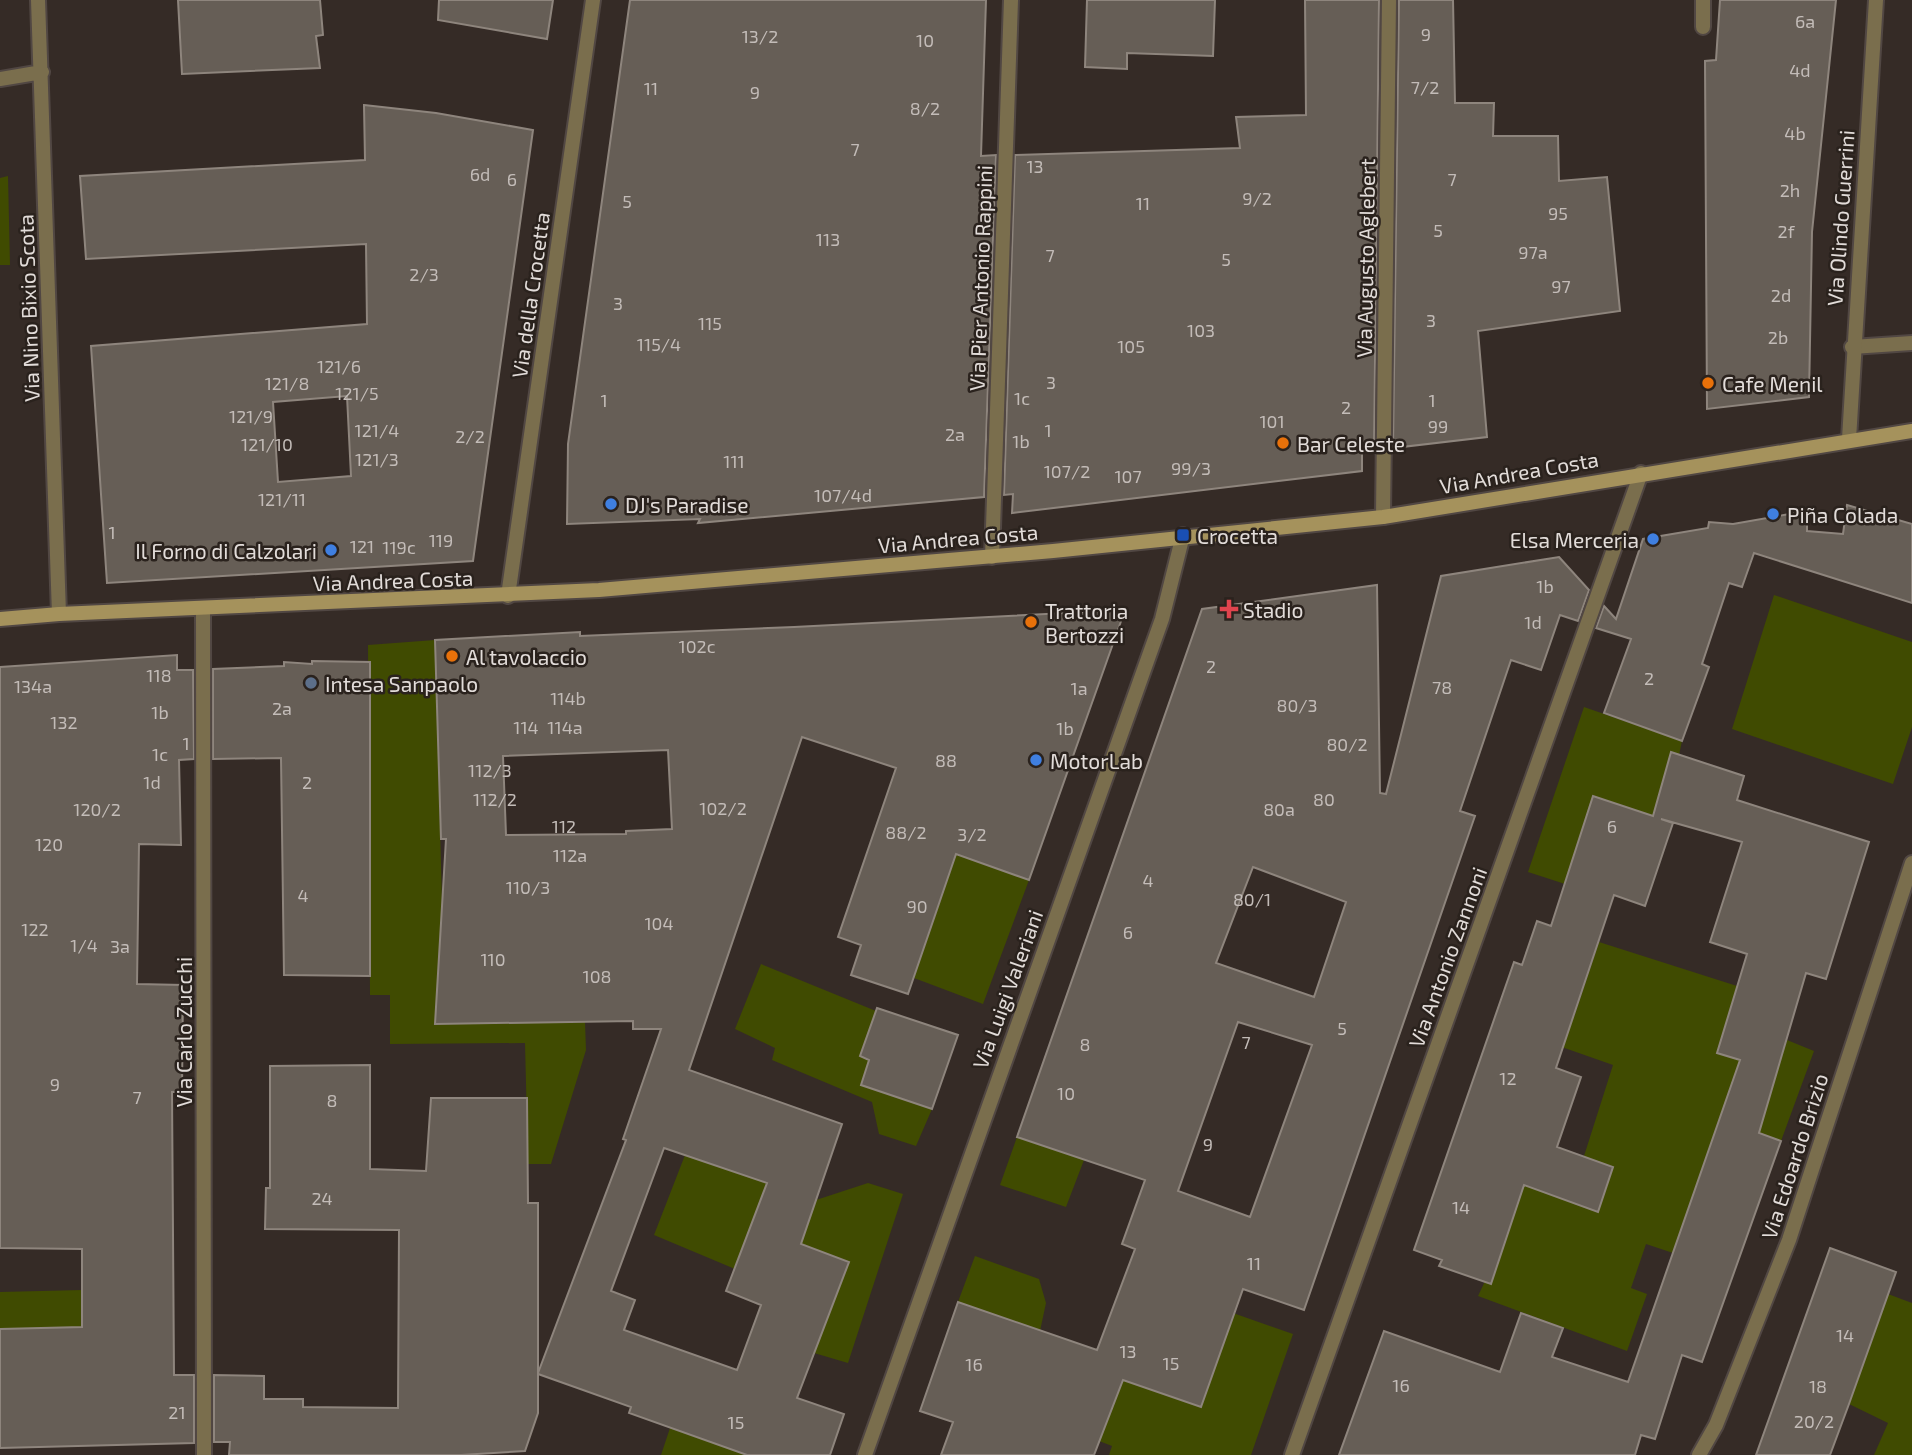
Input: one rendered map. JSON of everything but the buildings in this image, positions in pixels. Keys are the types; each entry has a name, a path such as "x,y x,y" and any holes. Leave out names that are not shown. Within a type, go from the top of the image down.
{"main road":[{"name":"Via Andrea Costa","path":"0,619 59,614 508,596 992,557 1383,517 1849,439 1912,431"}],"street":[{"name":"Via Nino Bixio Scota","path":"38,0 59,614"},
{"name":"Via della Crocetta","path":"508,596 593,0"},
{"name":"Via Pier Antonio Rappini","path":"992,557 1011,0"},
{"name":"Via Augusto Aglebert","path":"1383,517 1389,0"},
{"path":"1703,0 1703,26"},
{"name":"Via Olindo Guerrini","path":"1849,439 1876,0"},
{"path":"0,79 42,72"},
{"path":"1853,347 1912,343"},
{"name":"Via Antonio Zannoni","path":"1292,1455 1642,473"},
{"name":"Via Luigi Valeriani","path":"864,1455 1162,619 1183,536"},
{"name":"Via Carlo Zucchi","path":"204,608 204,1455"},
{"name":"Via Edoardo Brizio","path":"1699,1455 1716,1425 1789,1240 1912,863"}],"green space":[{"path":"8,176 10,265 0,265 0,178"},
{"path":"1774,595 1912,642 1912,727 1893,784 1732,729"},
{"path":"435,640 442,902 435,1024 585,1022 586,1050 551,1164 528,1164 525,1043 390,1044 390,995 370,995 368,645"},
{"path":"1584,707 1682,741 1679,755 1664,776 1653,816 1593,796 1565,884 1528,872"},
{"path":"965,829 993,867 1029,880 983,1004 914,978"},
{"path":"1599,942 1737,986 1718,1053 1777,1071 1787,1040 1814,1051 1781,1141 1719,1119 1673,1253 1646,1244 1631,1288 1647,1294 1627,1351 1478,1296 1507,1235 1518,1202 1440,1175 1576,1178 1568,1201 1598,1212 1613,1168 1584,1156 1613,1065 1496,1024 1504,994 1574,1017"},
{"path":"761,964 876,1011 860,1056 869,1060 861,1085 932,1109 916,1146 879,1134 872,1102 772,1060 775,1048 735,1029"},
{"path":"1017,1137 1084,1160 1066,1207 1000,1185"},
{"path":"685,1155 816,1200 868,1183 903,1194 848,1363 814,1353 849,1262 752,1225 735,1269 654,1235"},
{"path":"975,1256 1039,1279 1046,1303 1040,1331 958,1302"},
{"path":"173,1291 173,1326 0,1329 0,1292"},
{"path":"1888,1294 1912,1303 1912,1455 1874,1455 1888,1423 1849,1404"},
{"path":"1233,1313 1293,1334 1251,1455 1109,1455 1112,1446 1029,1414 1085,1390 1115,1400 1123,1380 1201,1407"},
{"path":"670,1428 747,1455 661,1455"}],"place":[{"name":"Cafe Menil","path":"1708,383"},
{"name":"Bar Celeste","path":"1283,443"},
{"name":"DJ's Paradise","path":"611,504"},
{"name":"Piña Colada","path":"1773,514"},
{"name":"Crocetta","path":"1183,535"},
{"name":"Elsa Merceria","path":"1653,539"},
{"name":"Il Forno di Calzolari","path":"331,550"},
{"name":"Stadio","path":"1229,609"},
{"name":"Trattoria Bertozzi","path":"1031,622"},
{"name":"Al tavolaccio","path":"452,656"},
{"name":"Intesa Sanpaolo","path":"311,683"},
{"name":"MotorLab","path":"1036,760"}]}
